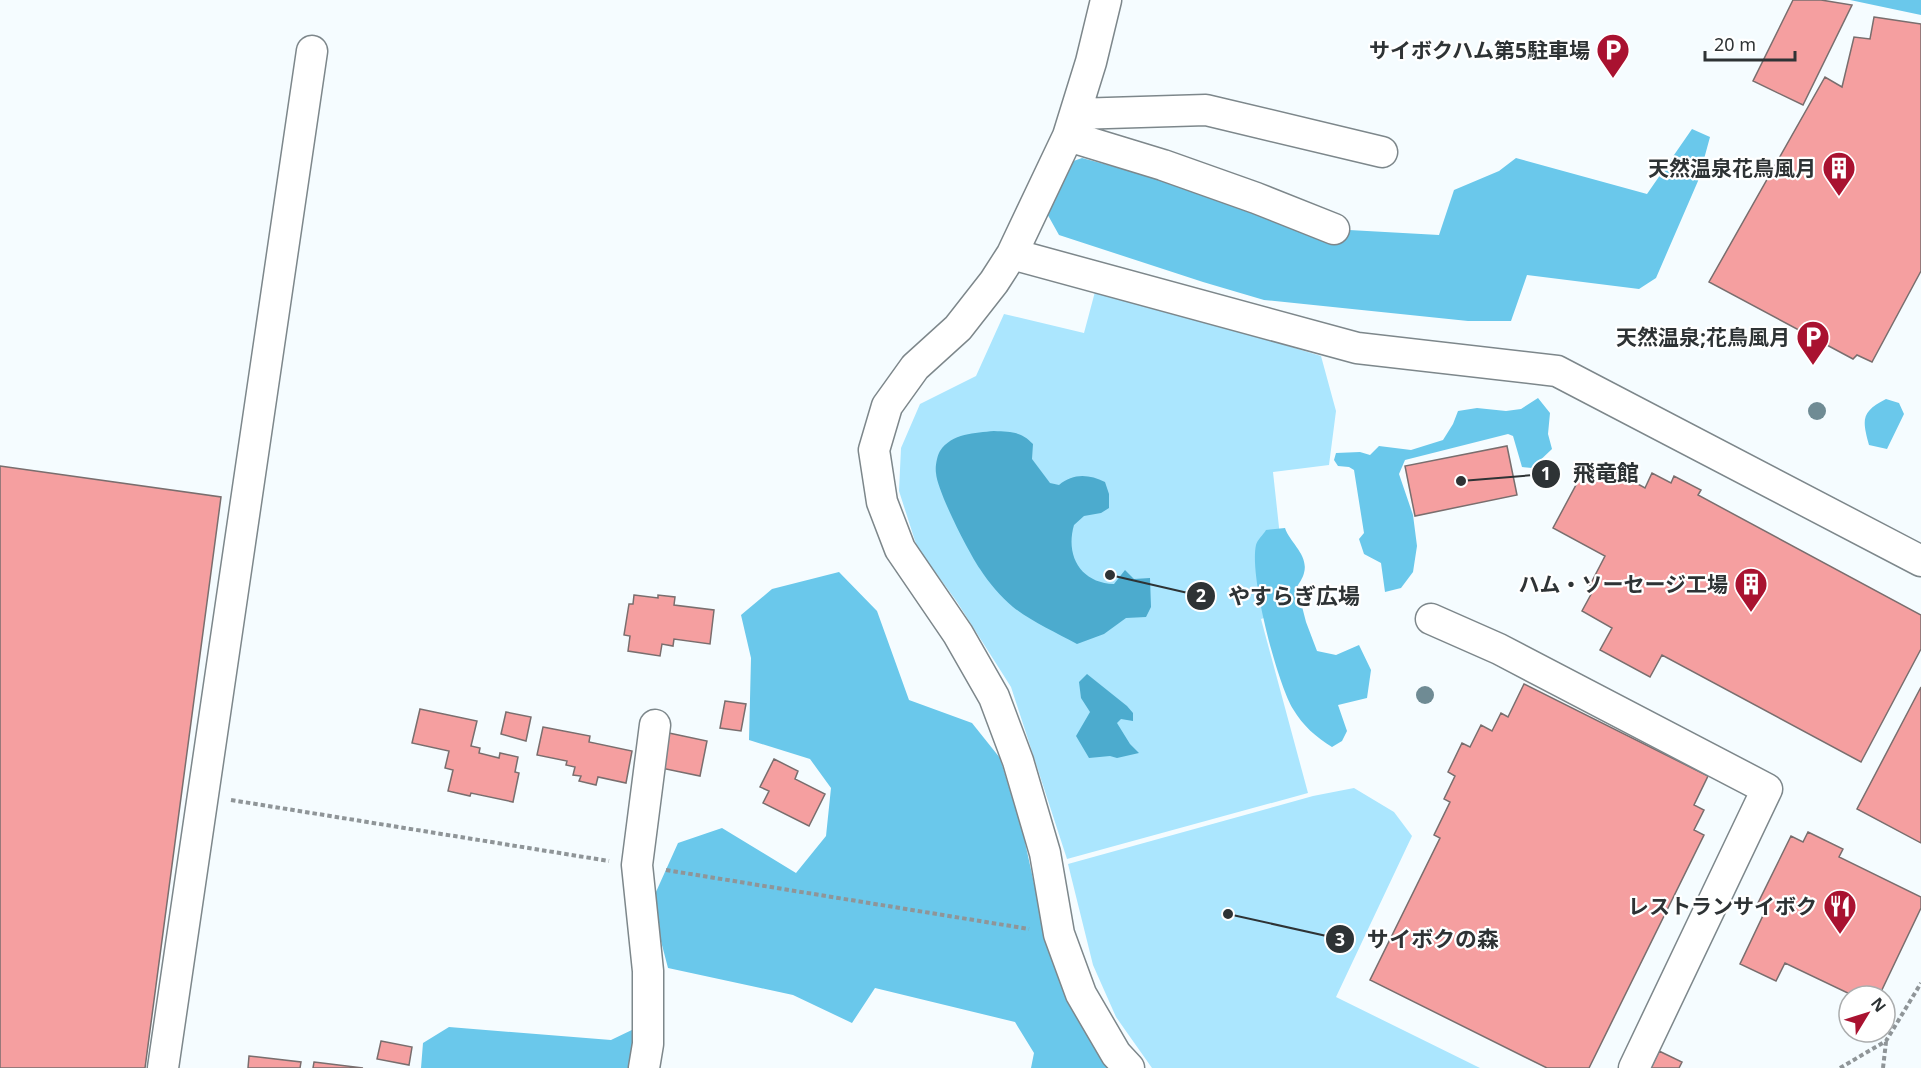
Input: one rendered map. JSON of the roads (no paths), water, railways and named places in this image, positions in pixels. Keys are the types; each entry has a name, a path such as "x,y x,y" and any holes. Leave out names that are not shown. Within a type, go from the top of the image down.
{"street":[{"path":"1106,0 1091,62 1071,125 1012,254 994,282 958,328 915,367 887,406 874,450 882,502 900,549 958,634 994,697 1018,761 1042,841 1059,934 1081,994 1116,1054 1129,1068"},
{"path":"163,1068 312,51"},
{"path":"1071,125 1206,110 1382,152"},
{"path":"1071,125 1163,165 1334,229"},
{"path":"1012,254 1357,348 1557,371 1921,561"},
{"path":"1431,619 1499,649 1767,789 1634,1068"},
{"path":"644,1068 648,1044 648,971 637,865 655,725"}],"place":[{"name":"サイボクハム第5駐車場","path":"1613,79"},
{"name":"天然温泉花鳥風月","path":"1839,197"},
{"name":"天然温泉;花鳥風月","path":"1813,366"},
{"name":"飛竜館","path":"1461,481"},
{"name":"やすらぎ広場","path":"1110,575"},
{"name":"ハム・ソーセージ工場","path":"1751,613"},
{"name":"サイボクの森","path":"1228,914"},
{"name":"レストランサイボク","path":"1840,935"}]}
